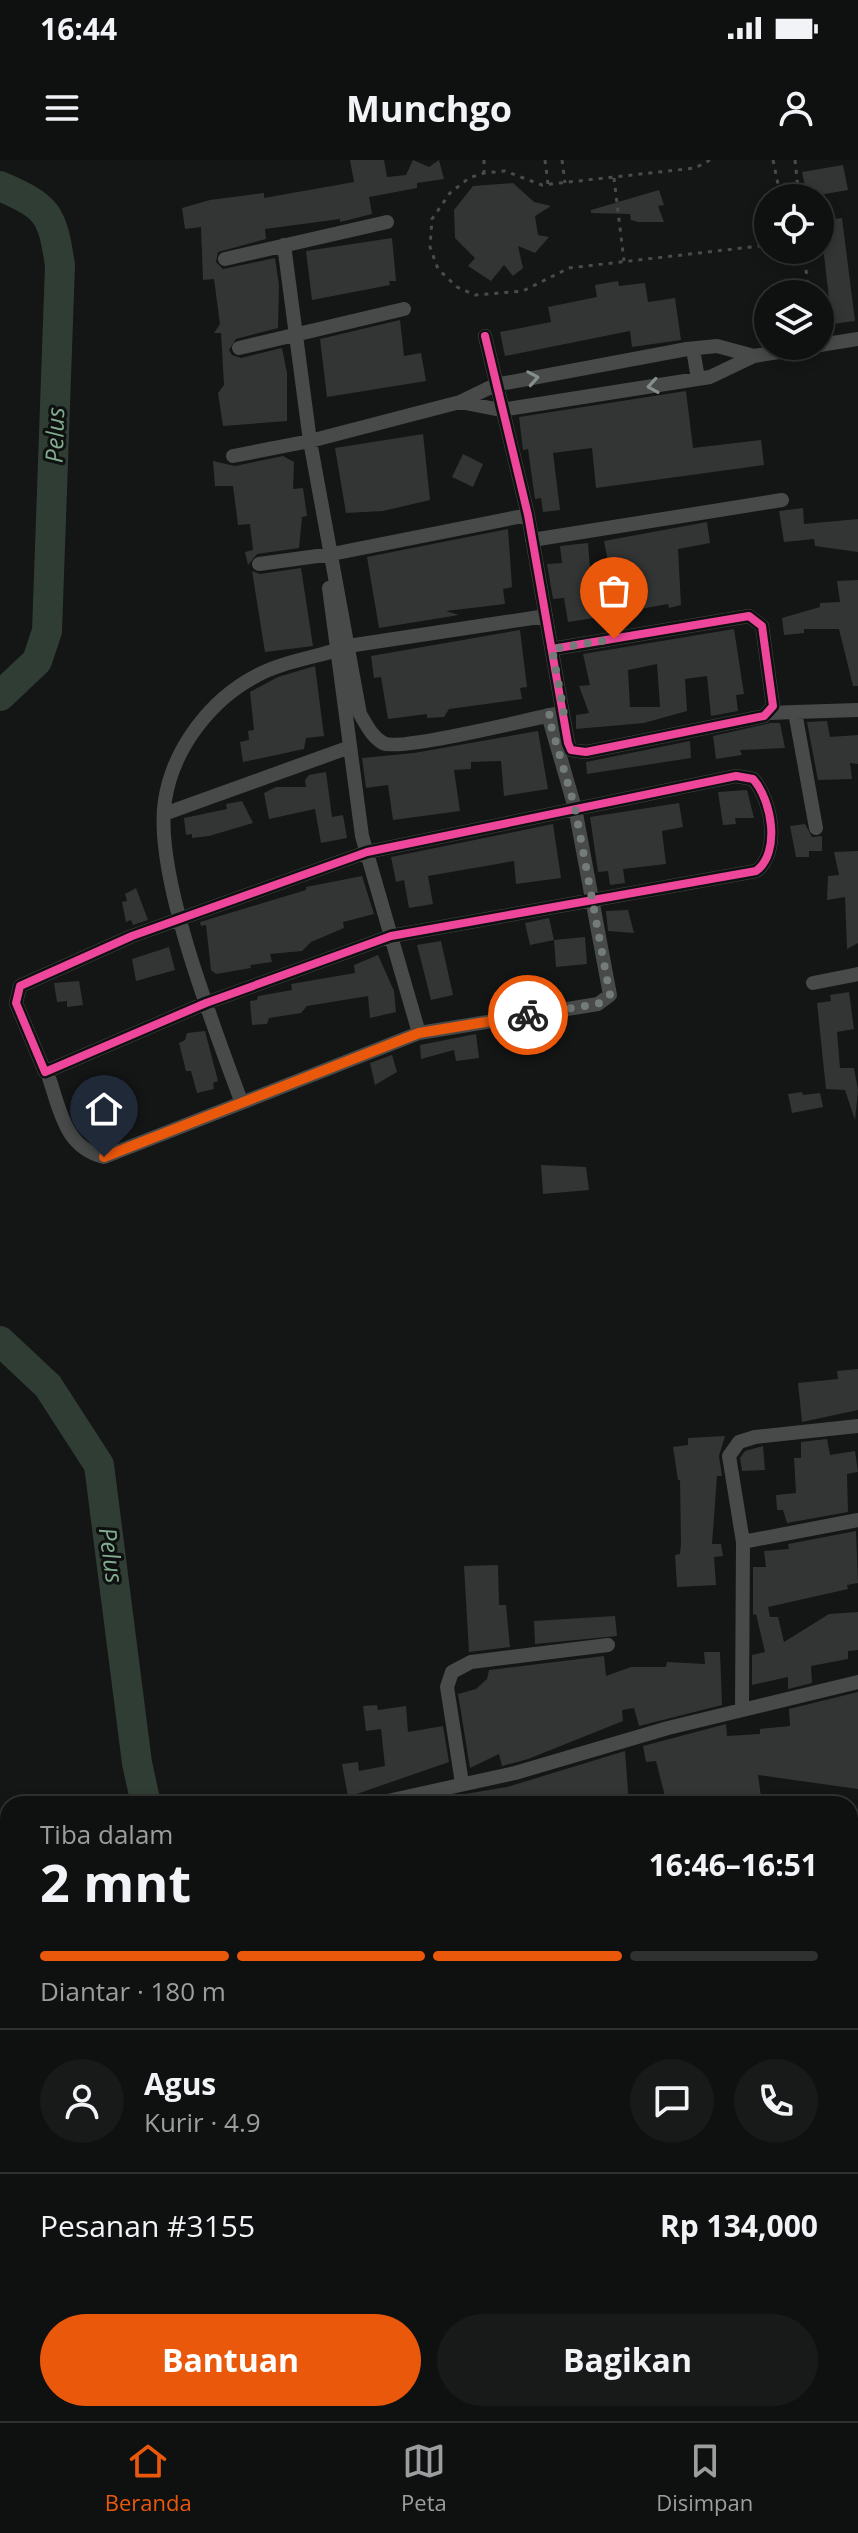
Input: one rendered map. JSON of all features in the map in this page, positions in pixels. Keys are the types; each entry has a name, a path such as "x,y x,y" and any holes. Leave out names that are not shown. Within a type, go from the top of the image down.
{"street":[{"path":"225,259 387,222"},
{"path":"284,245 310,441 343,648 350,747 367,852 419,1033"},
{"path":"239,348 404,309"},
{"path":"485,336 528,515 568,743 575,752 770,713 858,710"},
{"path":"834,343 858,339"},
{"path":"233,456 310,441 460,402 495,385 717,346 754,356"},
{"path":"693,349 698,379"},
{"path":"460,402 501,410 698,379 724,373 754,356"},
{"path":"532,540 782,500"},
{"path":"259,564 528,515"},
{"path":"241,1101 206,1003 164,842 164,814 174,767 197,726 211,709 259,674 343,648 546,616"},
{"path":"552,649 749,616 762,626 772,697 770,713"},
{"path":"343,648 360,714 372,735 382,743 408,745 564,712"},
{"path":"795,712 816,828"},
{"path":"47,1072 72,1141 85,1151 104,1157 419,1033 598,1004 607,999 610,995 575,808 548,715"},
{"path":"164,814 350,747"},
{"path":"736,776 753,779 761,787 770,828 770,853 766,864 756,871 391,936 206,1003 47,1072 41,1070 16,1003 20,986 132,936 367,852 575,808 736,776"},
{"path":"813,983 858,974"},
{"path":"742,1710 743,1542 729,1456 739,1442 858,1426"},
{"path":"743,1542 858,1520"},
{"path":"462,1783 447,1687 452,1672 471,1662 608,1645"},
{"path":"408,1796 515,1773 742,1710 858,1682"}],"path":[{"path":"484,160 484,173"},
{"path":"545,160 548,185"},
{"path":"562,160 565,183"},
{"path":"710,160 695,168 548,185 505,171 484,173 469,178 450,193 432,219 430,247 438,269 457,287 475,295 501,295 523,291 569,268 754,247"},
{"path":"773,160 778,184"},
{"path":"795,160 797,184"},
{"path":"614,177 624,261"}],"building":[{"path":"350,160 384,160 387,177 406,175 413,160 429,167 439,160 444,179 417,183 417,188 369,197 372,214 340,222 340,219 265,229 266,239 218,252 216,262 223,269 275,258 279,285 278,328 236,339 229,350 232,355 241,358 282,348 287,373 287,421 223,426 218,393 224,385 221,333 214,333 220,324 214,279 203,280 201,227 185,229 182,208 210,200 264,193 264,198 354,182"},
{"path":"843,165 848,190 834,192 834,184 804,184 802,172"},
{"path":"513,183 534,202 551,206 535,216 538,235 549,237 535,253 518,246 523,268 513,276 504,265 491,281 468,266 475,258 455,238 454,210 473,186"},
{"path":"659,190 664,205 658,206 664,222 638,222 631,220 630,214 591,213 591,210"},
{"path":"842,218 855,321 834,324 834,280 827,280 825,264 834,264 834,219"},
{"path":"392,238 396,281 389,281 390,285 312,300 306,251"},
{"path":"618,281 619,286 645,283 648,302 675,298 681,340 632,347 630,331 505,356 500,332 551,322 548,307 597,297 595,285"},
{"path":"400,320 404,356 421,353 426,381 327,397 320,339"},
{"path":"686,391 693,448 761,440 764,465 596,488 592,448 553,453 560,510 543,512 541,498 535,499 528,449 523,450 519,417"},
{"path":"423,434 430,500 383,511 346,513 335,448"},
{"path":"463,454 483,464 473,487 452,477"},
{"path":"283,456 294,462 293,489 303,488 307,516 302,517 299,548 257,554 248,565 245,552 253,550 250,524 238,525 233,486 215,486 213,461 235,466"},
{"path":"803,508 804,524 858,519 858,552 815,546 814,539 784,542 779,511"},
{"path":"707,522 710,543 678,549 681,605 669,608 668,604 618,613 604,541"},
{"path":"508,529 512,587 503,589 505,604 446,611 459,615 379,628 367,557"},
{"path":"588,543 594,618 568,622 564,598 553,599 547,564 562,563 560,546"},
{"path":"301,568 313,646 265,652 252,571 260,574"},
{"path":"858,580 858,686 853,686 839,629 804,629 804,633 784,635 782,618 820,607 820,603 840,602 837,581"},
{"path":"734,629 744,694 736,695 738,711 711,716 707,676 685,679 687,711 644,723 576,729 576,715 589,713 579,686 590,685 583,654","holes":["657,664 660,707 630,707 628,670"]},
{"path":"520,630 527,687 520,688 522,699 449,709 444,717 427,718 427,714 388,719 381,677 374,678 371,656"},
{"path":"315,666 324,736 306,738 304,749 243,762 240,742 249,740 248,731 254,730 250,692 278,677"},
{"path":"827,721 830,737 858,735 858,764 850,763 852,779 818,780 807,722"},
{"path":"780,723 785,748 740,750 742,755 716,759 713,736"},
{"path":"538,731 548,789 504,796 501,761 471,762 471,769 454,770 460,811 393,820 388,785 366,788 362,758 414,753"},
{"path":"690,741 691,758 587,774 586,762"},
{"path":"326,772 332,817 343,815 347,838 321,843 315,809 269,819 264,793 276,787 306,787 305,780 309,775"},
{"path":"747,790 754,818 735,818 736,824 723,825 718,792"},
{"path":"242,801 253,823 209,836 192,838 192,834 186,835 184,818 227,809 226,804"},
{"path":"679,803 683,827 662,831 666,864 623,869 625,883 610,885 608,871 598,872 590,817"},
{"path":"553,824 561,878 516,884 514,861 428,876 433,904 409,908 404,880 396,882 391,857"},
{"path":"805,824 812,837 822,836 822,851 809,851 809,857 796,857 790,826"},
{"path":"858,851 858,943 847,949 845,897 827,900 828,876 839,875 834,852"},
{"path":"362,876 374,914 343,922 344,928 311,942 302,951 270,954 272,962 216,974 211,970 206,925 201,926 200,922 306,890 306,887"},
{"path":"136,888 148,920 133,925 131,920 126,922 122,902 127,901 125,894"},
{"path":"628,910 634,933 608,931 606,911"},
{"path":"549,918 554,940 530,945 525,923"},
{"path":"585,937 587,964 556,967 554,940"},
{"path":"441,941 453,995 431,1000 417,945"},
{"path":"169,947 175,970 136,981 132,959"},
{"path":"378,955 394,991 396,1012 370,1018 368,996 307,1006 301,1013 269,1018 267,1024 252,1025 250,1001 257,1000 258,996 292,990 291,984 355,973 354,965"},
{"path":"79,981 83,1005 67,1007 67,1001 57,1002 54,983"},
{"path":"849,992 854,1029 837,1032 840,1068 854,1068 858,1090 855,1120 845,1090 826,1089 817,1003 831,1001 830,995"},
{"path":"205,1031 218,1081 213,1083 214,1089 197,1093 191,1071 186,1071 179,1043 185,1040 187,1033"},
{"path":"476,1034 479,1058 456,1061 454,1050 421,1059 420,1045"},
{"path":"392,1055 397,1072 375,1085 370,1063"},
{"path":"802,1092 803,1095 820,1093 823,1107 792,1113 788,1094"},
{"path":"541,1165 586,1167 589,1190 543,1194"},
{"path":"858,1369 858,1410 802,1422 798,1383 838,1379 837,1371"},
{"path":"725,1436 719,1456 722,1476 717,1476 712,1544 721,1544 723,1556 714,1557 716,1585 677,1587 675,1555 680,1554 681,1544 680,1480 673,1447 688,1445 688,1438"},
{"path":"827,1439 830,1455 855,1451 858,1472 847,1474 848,1512 787,1523 783,1510 777,1510 776,1495 796,1493 794,1458 801,1458 801,1442"},
{"path":"763,1446 765,1470 742,1471 740,1458 745,1451"},
{"path":"856,1531 858,1583 847,1585 848,1589 768,1607 770,1617 778,1617 784,1642 829,1614 858,1612 858,1650 848,1651 848,1659 811,1666 812,1683 788,1689 788,1677 752,1685 752,1655 765,1652 756,1614 753,1615 753,1567 766,1567 764,1551 789,1549 788,1544"},
{"path":"498,1565 499,1605 506,1605 510,1647 469,1652 464,1566"},
{"path":"615,1616 617,1636 535,1644 534,1621"},
{"path":"704,1652 720,1652 722,1705 639,1726 634,1708 622,1710 623,1721 528,1759 502,1766 499,1754 470,1768 458,1694 476,1689 487,1679 489,1670 604,1656 606,1676 631,1667 666,1667 667,1662 705,1664"},
{"path":"858,1692 858,1789 758,1775 761,1796 665,1796 656,1761 646,1762 643,1746 726,1724 727,1736 760,1734 760,1729 790,1726 789,1709"},
{"path":"377,1705 378,1710 406,1706 408,1732 443,1726 449,1762 348,1796 342,1764 358,1762 359,1771 385,1766 381,1729 366,1731 363,1706"},
{"path":"625,1751 628,1796 465,1794 507,1787"}],"waterway":[{"name":"Pelus","path":"0,186 28,200 45,214 54,234 60,265 47,631 37,661 0,696"},
{"name":"Pelus","path":"0,1341 48,1386 99,1465 137,1763 144,1796"}],"cycle path":[{"path":"485,336 528,515 568,743 571,750 586,752 764,716 773,706 762,626 749,616 552,649"},
{"path":"736,776 753,779 760,788 769,813 769,852 756,871 391,936 206,1003 45,1072 16,1003 20,986 132,936 367,852 736,776"}],"way so far":[{"path":"528,1015 598,1004 610,995 575,808 548,715 564,712 552,649 614,639"}],"route":[{"path":"104,1157 419,1033 528,1015"}]}
